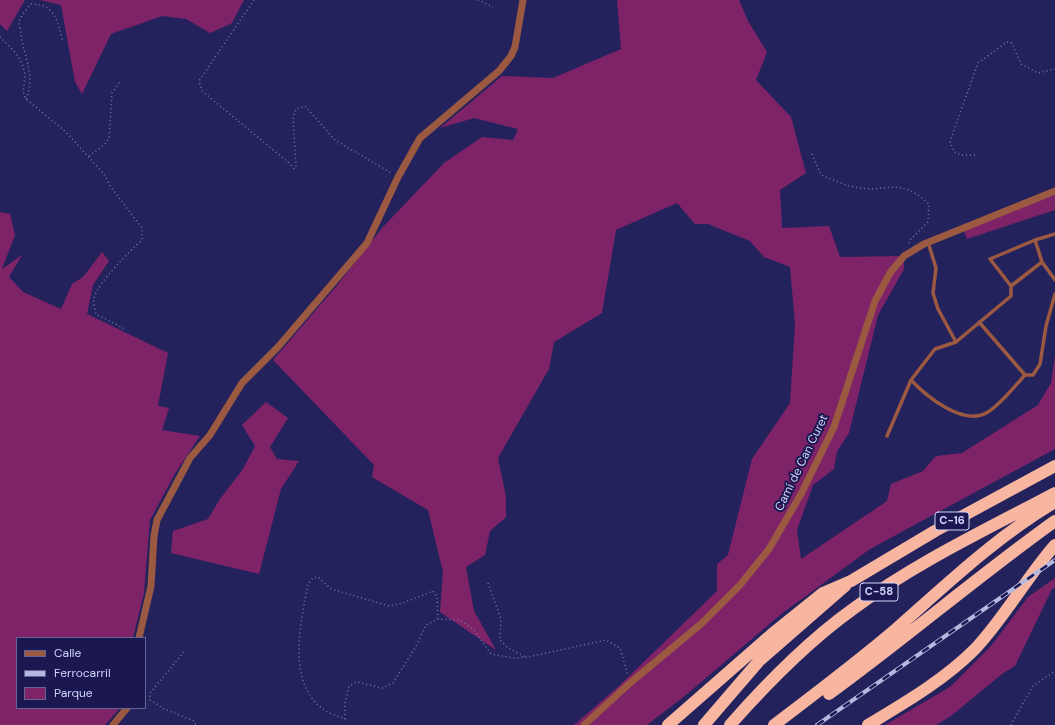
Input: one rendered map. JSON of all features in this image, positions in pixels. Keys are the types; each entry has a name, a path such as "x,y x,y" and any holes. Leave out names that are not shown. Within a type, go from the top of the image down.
{"highway":[{"name":"C-16","path":"668,725 772,634 824,593 850,581 935,531 1055,466"},
{"name":"C-58","path":"730,725 752,700 800,652 854,608 932,559 1055,493"},
{"path":"774,725 849,668 976,558 1032,516 1055,502"},
{"path":"774,725 816,703 864,669 971,584 1055,521"},
{"path":"868,725 936,683 975,648 1008,608 1052,548"},
{"name":"C-58","path":"704,725 759,661 850,581"}],"street":[{"path":"139,637 151,586 154,536 157,520 190,458 214,430 242,383 278,347 367,243 398,177 420,138 499,71 511,56 518,36 523,0"},
{"name":"Camí de Can Curet","path":"584,725 630,683 701,624 740,585 769,549 800,494 834,427 875,301 890,273 904,256 928,242 1055,191"},
{"path":"114,725 126,709"}],"lane":[{"path":"887,436 911,380 935,348 956,342 1011,296 1011,286 990,259 1035,240 1055,234"},
{"path":"1035,240 1042,262 1055,280"},
{"path":"928,242 936,268 933,292 938,309 956,342"},
{"path":"1011,286 1042,262"},
{"path":"911,380 923,393 956,414 974,415 987,413 1025,375 1033,375 1040,364 1046,326 1055,294"},
{"path":"979,322 1025,375"}],"path":[{"path":"254,0 199,81 202,91 289,163 294,169 296,166 293,118 296,110 305,106 335,140 398,177"},
{"path":"478,0 493,7"},
{"path":"26,99 30,90 30,65 22,42 19,22 31,4 42,4 50,9 56,18 63,42"},
{"path":"0,36 23,65 25,76 23,95 66,132 104,174 110,186 142,228 142,240 132,248 102,283 94,299 96,314 125,329"},
{"path":"975,155 962,155 954,152 950,142 978,63 1007,42 1012,43 1021,64 1038,73 1055,69"},
{"path":"88,157 105,144 109,138 112,93 121,80"},
{"path":"812,154 821,175 853,187 868,188 896,186 917,193 929,204 928,222 909,241 910,252"},
{"path":"438,619 437,597 433,591 403,603 389,606 331,589 318,577 313,578 308,584 298,652 306,690 323,709 345,719 345,703 349,686 357,682 382,688 393,683 415,648 426,625 438,619 460,620 474,629 492,654 513,658 525,657 606,640 620,648 630,683"},
{"path":"488,582 501,619 500,640 508,647 525,657"},
{"path":"184,652 150,693 150,700 164,709 194,721 196,725"},
{"path":"1011,725 1033,686 1055,671"}],"green space":[{"path":"0,0 25,0 7,31 0,24"},
{"path":"40,0 244,0 232,23 210,33 186,19 162,16 111,34 82,94 75,82 61,5"},
{"path":"617,0 739,0 748,21 767,52 756,80 791,117 806,173 780,190 782,228 829,226 840,257 904,256 904,269 878,315 849,433 837,451 834,469 813,485 797,530 801,559 887,501 891,484 923,471 936,456 962,453 1038,405 1051,383 1055,355 1055,449 870,549 780,615 686,695 647,725 574,725 619,686 717,591 717,564 728,555 752,459 790,403 795,324 790,267 764,257 750,241 708,224 695,224 677,203 616,230 602,313 554,342 549,369 498,458 506,497 506,517 490,531 485,555 466,567 474,611 496,650 440,612 443,572 428,510 372,477 374,465 273,360 338,284 382,228 444,163 482,137 513,140 518,129 474,118 440,128 502,76 553,78 621,49"},
{"path":"1055,191 1055,210 967,239 963,229"},
{"path":"0,212 10,214 15,235 2,269 22,255 9,277 23,292 61,309 72,284 83,277 102,252 109,261 93,285 87,314 168,353 158,406 169,408 162,430 200,436 176,472 150,520 144,593 133,637 16,637 16,709 119,709 105,725 0,725"},
{"path":"266,402 288,418 270,447 277,459 299,461 281,489 259,574 171,553 173,531 208,519 220,499 243,469 255,446 242,425"},
{"path":"1055,578 1055,588 1052,589 1015,666 1002,674 951,716 936,725 885,725 950,687 991,646 1028,597"}],"railway":[{"path":"817,725 1055,560"}]}
